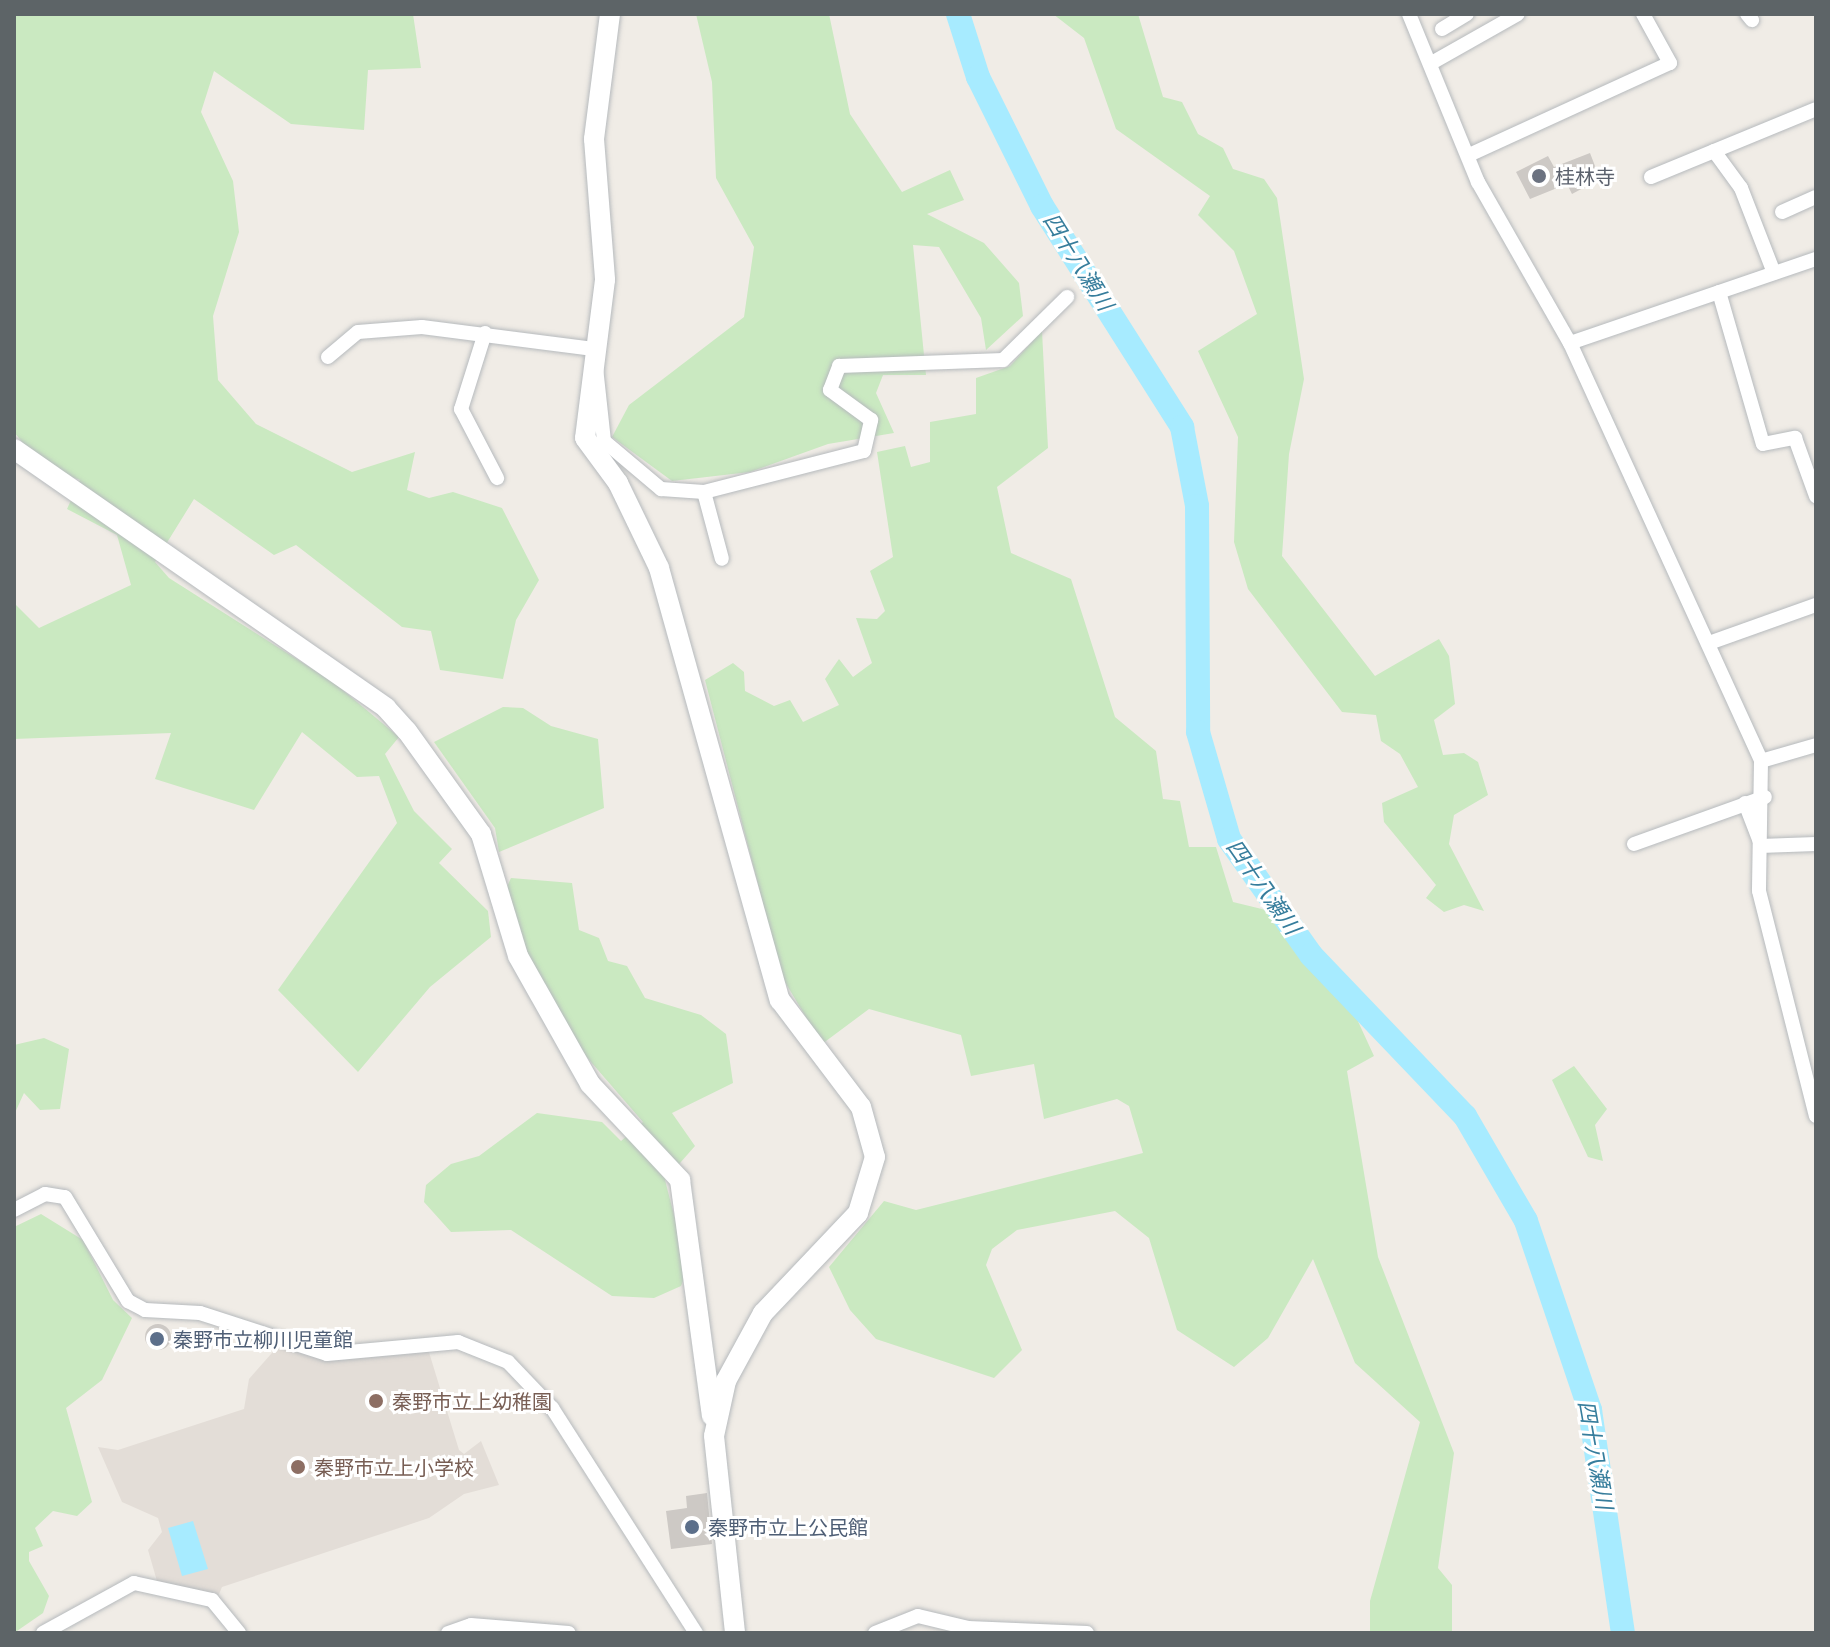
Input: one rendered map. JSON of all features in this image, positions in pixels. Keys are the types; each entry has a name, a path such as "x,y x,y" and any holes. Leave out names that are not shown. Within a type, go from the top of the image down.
{"street":[{"path":"610,14 594,139 605,260 585,438 618,483 659,568 769,971 809,1046 861,1107 873,1141 868,1196 746,1338 726,1381 714,1436"},
{"path":"1409,14 1435,61 1469,155 1501,228 1570,343 1627,479 1709,643 1761,761 1765,797 1759,891 1779,948 1816,1116"},
{"path":"1442,29 1467,14"},
{"path":"1435,61 1518,14"},
{"path":"1469,155 1670,63 1643,14"},
{"path":"1651,177 1816,109"},
{"path":"1714,151 1741,188 1774,273"},
{"path":"1790,205 1816,197"},
{"path":"1570,343 1816,259"},
{"path":"1719,292 1765,451 1795,438 1816,496"},
{"path":"594,349 604,441 661,489 704,492 864,451 873,438 871,420 830,390 839,366 1003,360 1067,297"},
{"path":"328,357 358,332 422,327 594,349"},
{"path":"485,333 461,409 497,478"},
{"path":"14,449 386,708 481,834 534,989 590,1084 680,1180 714,1436 729,1633"},
{"path":"703,549 720,552 704,492"},
{"path":"1709,643 1816,605"},
{"path":"1761,761 1816,745"},
{"path":"1634,844 1765,797"},
{"path":"1745,803 1760,844"},
{"path":"1760,844 1816,844"},
{"path":"14,1210 45,1194 65,1197 128,1301 145,1310 200,1313 327,1354 458,1342 508,1362 552,1408 696,1633"},
{"path":"43,1633 134,1583 212,1600 239,1633"},
{"path":"875,1633 918,1616 968,1628 1087,1633"},
{"path":"448,1633 471,1625 569,1633"}],"shaded area":[{"name":"秦野市立上小学校","path":"279,1345 341,1360 428,1349 459,1450 464,1454 481,1441 499,1485 464,1494 429,1518 222,1587 216,1601 157,1581 148,1550 162,1532 158,1518 122,1502 98,1447 118,1450 244,1409 249,1379"}],"green space":[{"path":"14,14 413,14 421,68 368,70 364,130 291,124 214,71 201,112 233,181 239,232 213,316 218,380 256,424 352,472 415,452 407,490 429,498 453,492 502,508 539,580 516,620 503,679 440,670 431,631 402,627 296,545 274,555 194,499 155,562 169,578 333,682 399,737 385,754 414,811 452,849 439,863 488,911 491,937 430,987 358,1072 278,990 397,823 379,776 357,777 302,732 254,810 155,779 171,733 14,739 14,529 15,604 39,628 131,585 117,535 67,509 80,480 43,467 14,432"},
{"path":"696,14 829,14 850,114 902,192 950,170 964,200 927,214 984,243 1019,283 1023,316 986,350 981,318 939,247 913,245 926,375 883,375 876,393 894,433 828,444 750,472 672,481 612,437 629,405 744,317 754,247 716,178 712,82"},
{"path":"1053,14 1138,14 1163,97 1182,102 1198,134 1223,148 1233,169 1264,179 1277,198 1304,379 1289,454 1282,556 1375,676 1439,639 1449,656 1455,704 1434,720 1443,755 1464,753 1478,762 1488,795 1454,815 1449,844 1484,911 1464,905 1444,912 1426,898 1436,885 1384,822 1382,803 1418,787 1400,754 1381,741 1376,715 1342,712 1248,589 1234,542 1238,437 1198,351 1257,314 1234,251 1198,215 1210,196 1116,129 1084,38"},
{"path":"1042,331 1048,448 997,487 1011,553 1071,579 1115,717 1156,751 1163,799 1180,801 1189,847 1216,847 1233,902 1270,911 1291,944 1350,1004 1374,1056 1347,1071 1378,1257 1454,1453 1438,1568 1452,1585 1452,1633 1370,1633 1370,1601 1420,1422 1355,1363 1313,1259 1268,1338 1234,1367 1177,1330 1149,1238 1115,1211 1017,1230 992,1249 986,1265 1022,1350 994,1378 876,1339 850,1310 829,1267 884,1201 916,1210 1143,1153 1129,1106 1117,1099 1044,1119 1034,1064 971,1076 961,1035 869,1009 822,1044 782,977 705,680 733,663 744,672 745,691 774,706 790,700 803,722 839,705 825,679 839,659 853,677 872,663 856,618 877,619 885,611 870,571 893,557 877,452 905,446 911,467 930,462 930,422 976,414 976,378 1010,366"},
{"path":"503,707 523,708 551,726 598,739 604,808 499,852 495,828 434,742"},
{"path":"511,878 572,883 579,930 599,938 608,961 627,966 645,998 701,1015 726,1034 733,1083 672,1113 695,1146 665,1180 688,1269 681,1286 654,1298 612,1296 511,1230 451,1232 424,1202 426,1185 451,1164 479,1156 537,1113 602,1122 621,1141 643,1122 578,1047 530,961 506,889"},
{"path":"44,1038 69,1049 60,1109 40,1110 24,1093 14,1115 14,1045"},
{"path":"1574,1066 1607,1109 1595,1125 1603,1161 1588,1157 1552,1080"},
{"path":"41,1214 83,1240 113,1300 132,1318 102,1380 66,1408 92,1502 77,1516 53,1511 35,1528 43,1546 29,1552 29,1561 49,1596 43,1613 14,1633 14,1227"}],"water":[{"path":"193,1521 208,1569 182,1576 168,1528"}],"building":[{"name":"桂林寺","path":"1590,153 1600,179 1572,194 1567,184 1530,199 1516,172 1548,156 1554,167"},
{"name":"秦野市立柳川児童館","path":"158,1324 167,1328 171,1337 167,1346 158,1350 149,1346 145,1337 149,1328"},
{"name":"秦野市立上公民館","path":"707,1493 712,1544 671,1549 666,1511 687,1508 686,1496"}],"waterway":[{"name":"四十八瀬川","path":"958,14 978,77 1042,206 1182,427 1197,506 1198,732 1229,839 1311,955 1465,1116 1526,1221 1590,1410 1623,1633"}],"place":[{"name":"桂林寺","path":"1539,176"},
{"name":"秦野市立柳川児童館","path":"157,1339"},
{"name":"秦野市立上幼稚園","path":"376,1401"},
{"name":"秦野市立上小学校","path":"298,1467"},
{"name":"秦野市立上公民館","path":"692,1527"}]}
